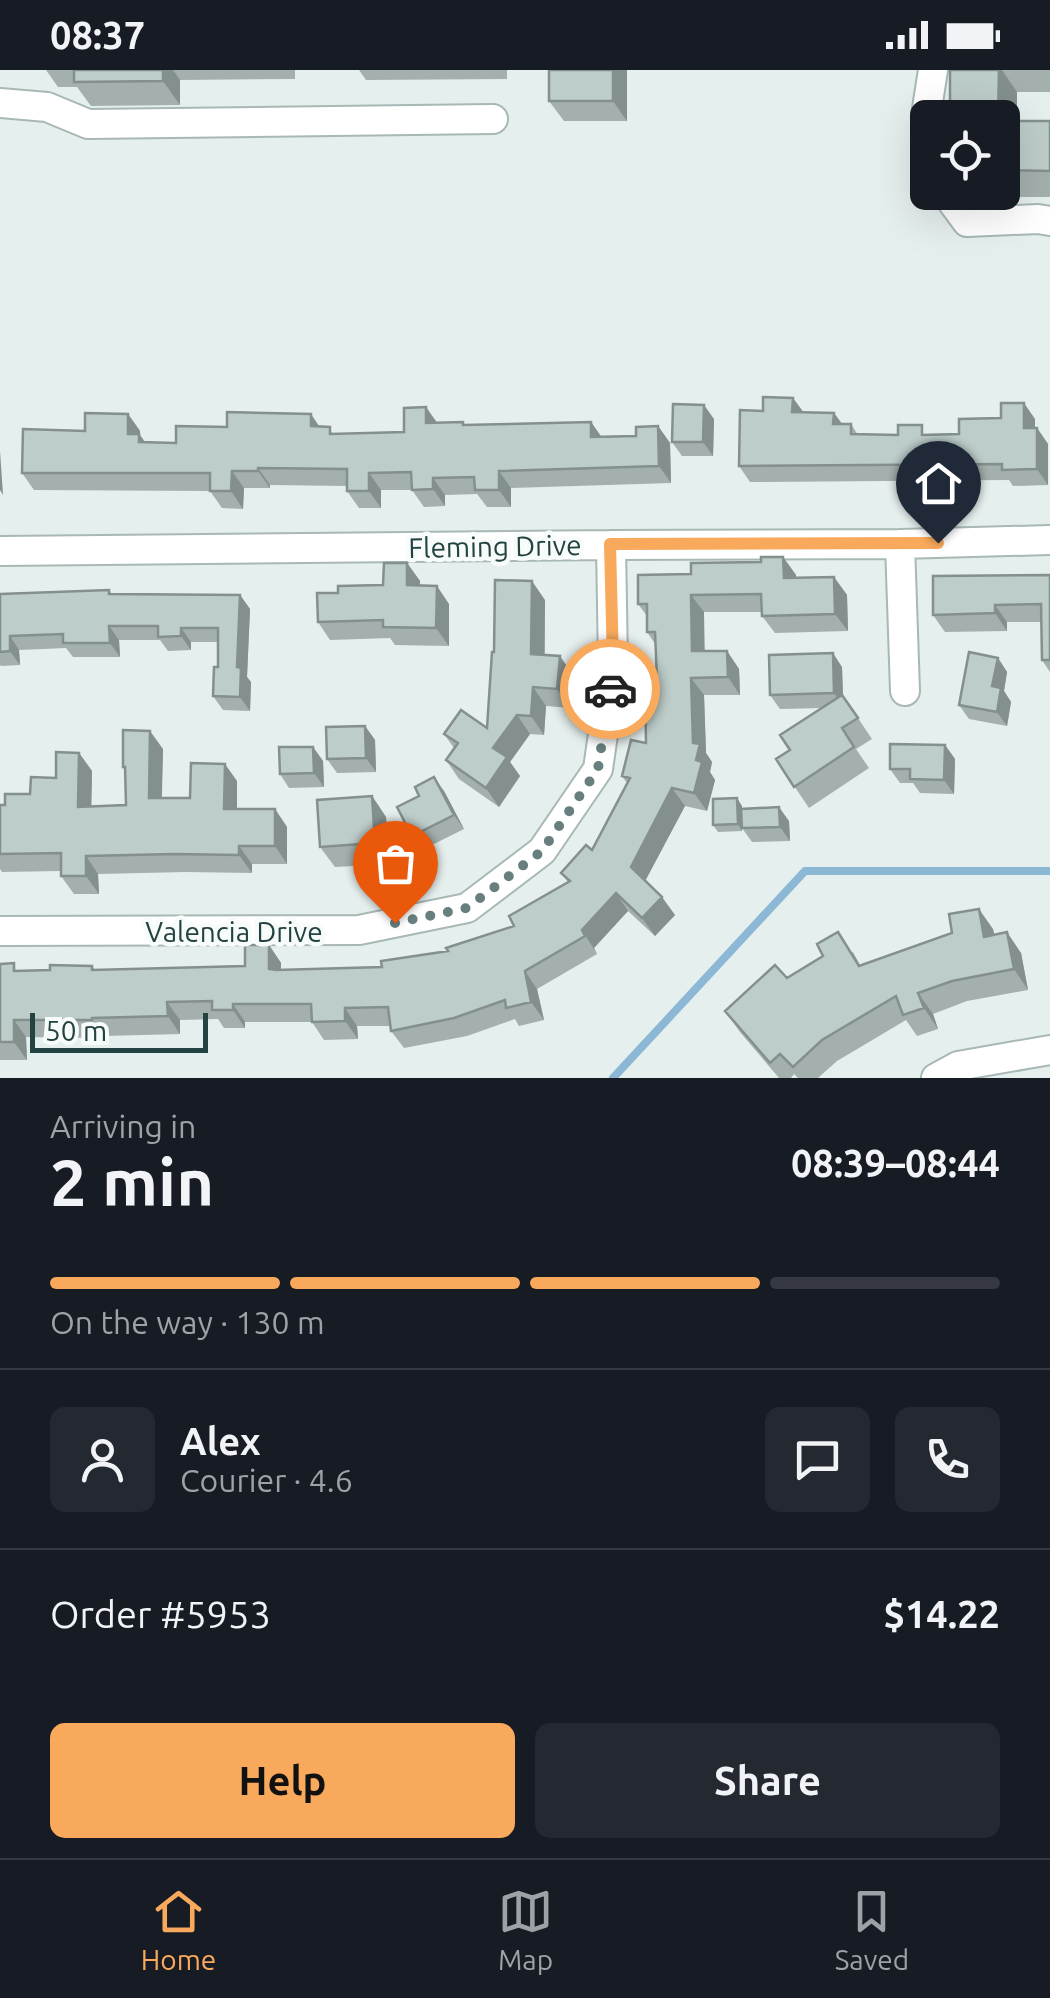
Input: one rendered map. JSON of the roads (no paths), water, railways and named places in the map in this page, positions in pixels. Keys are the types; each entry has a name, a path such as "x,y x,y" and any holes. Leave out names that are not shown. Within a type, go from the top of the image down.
{"street":[{"path":"928,100 933,70"},
{"path":"0,103 47,107 88,124 494,119"},
{"path":"958,210 967,222 1050,221"},
{"name":"Fleming Drive","path":"0,551 1050,540"},
{"name":"Valencia Drive","path":"0,931 359,930 467,908 542,851 598,769 613,664 610,544"},
{"path":"900,544 905,691"},
{"path":"936,1078 958,1066 1050,1050"}],"waterway":[{"path":"613,1078 805,871 1050,871"}]}
